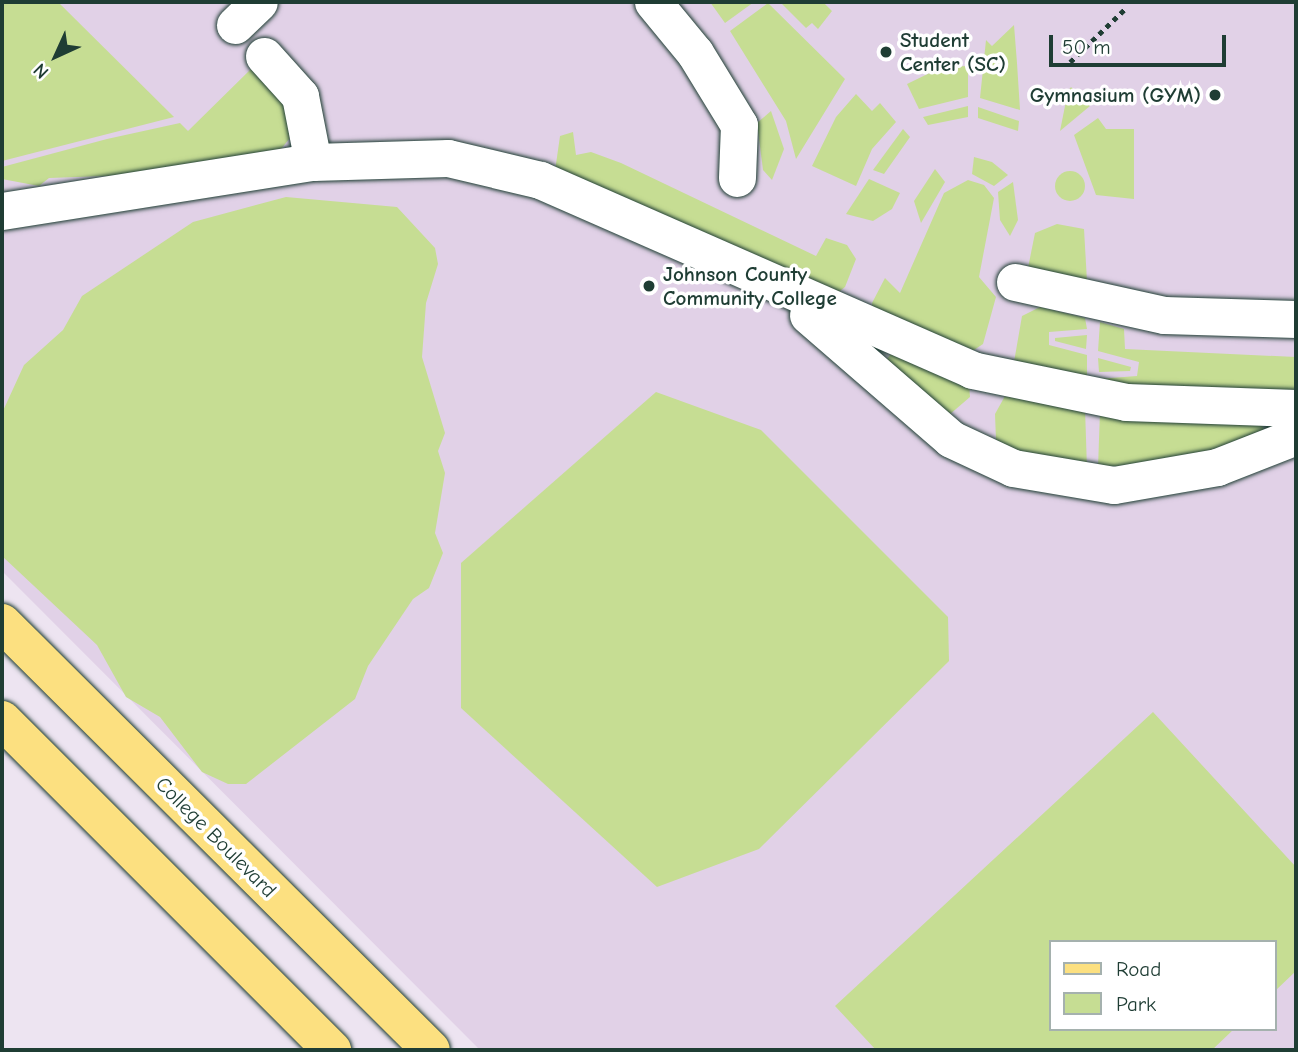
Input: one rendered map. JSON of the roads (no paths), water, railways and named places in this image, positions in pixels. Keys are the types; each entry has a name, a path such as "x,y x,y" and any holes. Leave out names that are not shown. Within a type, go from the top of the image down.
{"main road":[{"name":"College Boulevard","path":"2,623 430,1050"},
{"path":"2,720 332,1050"}],"street":[{"path":"653,2 695,53 739,125 737,178"},
{"path":"264,56 300,96 313,162"},
{"path":"2,211 313,162 401,155 492,166 540,180 769,283 991,375 1126,402 1296,408"},
{"path":"1015,282 1164,315 1296,319"},
{"path":"769,283 951,439 1013,468 1114,485 1217,467 1296,436"}],"place":[{"name":"Student Center (SC)","path":"886,52"},
{"name":"Gymnasium (GYM)","path":"1215,95"},
{"name":"Johnson County Community College","path":"649,286"}]}
